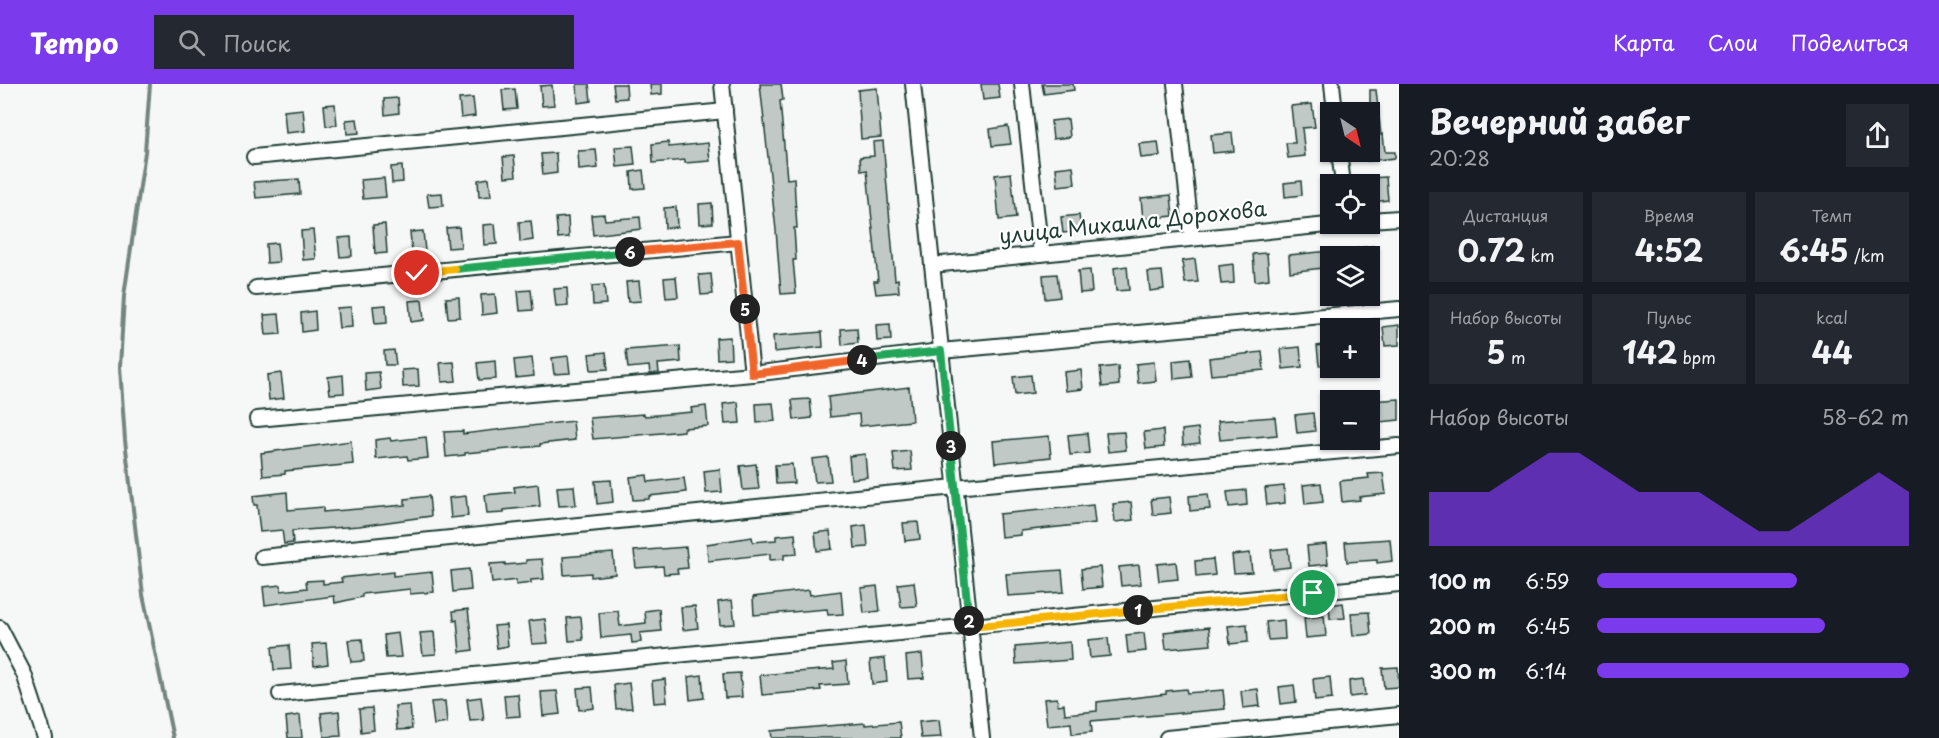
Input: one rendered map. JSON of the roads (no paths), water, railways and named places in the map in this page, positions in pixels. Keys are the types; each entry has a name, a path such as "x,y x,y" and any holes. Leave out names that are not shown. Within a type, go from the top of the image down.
{"street":[{"path":"722,84 752,374"},
{"path":"913,84 982,738"},
{"path":"1022,84 1041,254"},
{"path":"1176,84 1192,238"},
{"path":"1332,84 1334,102"},
{"path":"254,157 725,111"},
{"path":"1380,219 1399,218"},
{"name":"улица Михаила Дорохова","path":"932,265 1320,226"},
{"path":"256,288 738,242"},
{"path":"257,419 752,374 941,351 1399,309"},
{"path":"262,557 955,487 1399,446"},
{"path":"280,694 1399,585"},
{"path":"0,628 24,674 45,738"},
{"path":"1167,738 1399,715"}],"waterway":[{"path":"150,84 145,152 124,296 120,367 125,440 143,595 173,738"}]}
